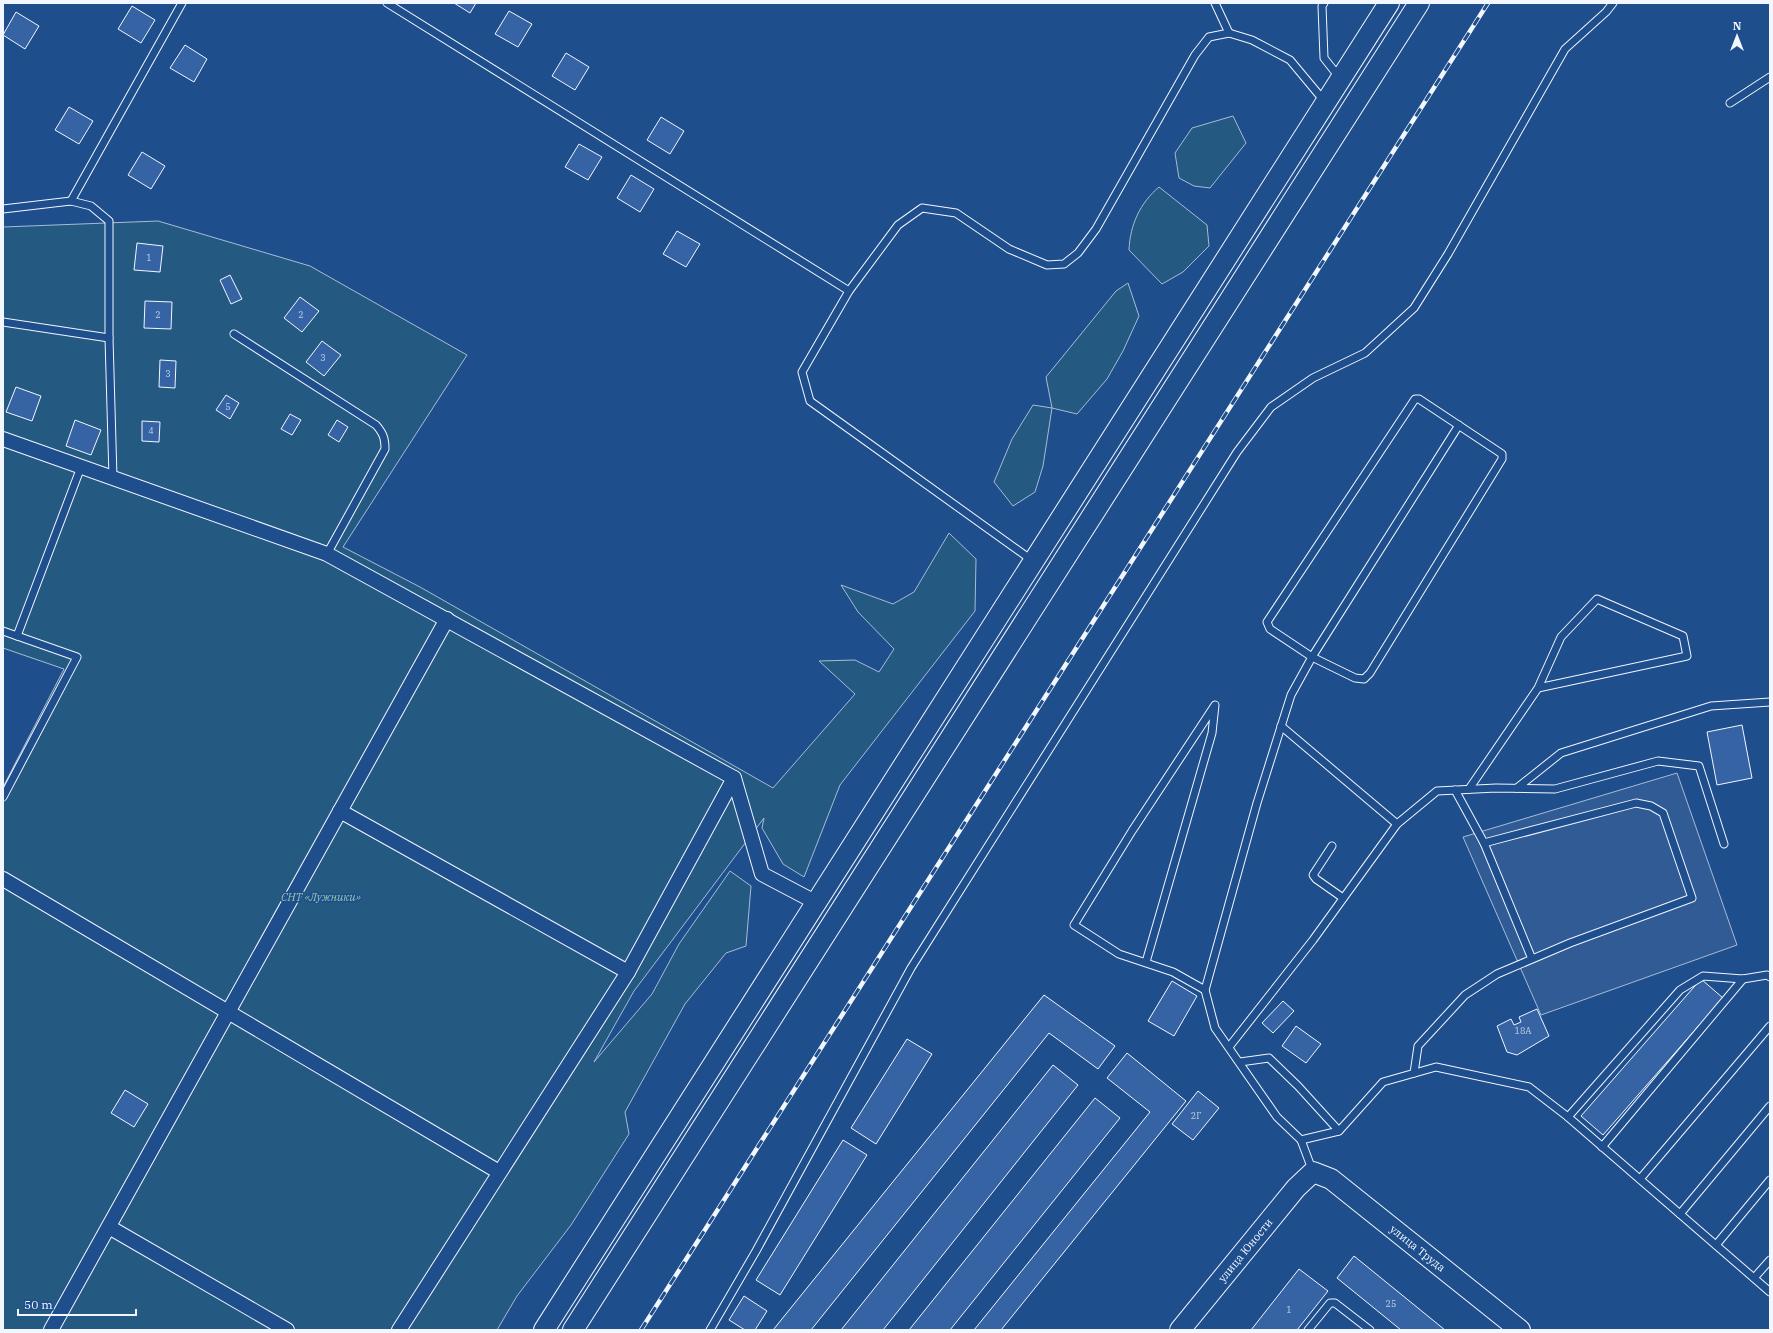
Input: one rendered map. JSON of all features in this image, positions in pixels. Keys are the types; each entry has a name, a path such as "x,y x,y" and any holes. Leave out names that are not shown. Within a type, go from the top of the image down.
{"main road":[{"path":"544,1330 1389,3"},
{"path":"573,1330 1419,3"},
{"name":"улица Юности","path":"1180,1330 1296,1188 1313,1172"},
{"name":"улица Труда","path":"1313,1172 1331,1179 1520,1330"}],"street":[{"path":"3,439 327,554 734,778 762,874 817,903"},
{"path":"51,1330 447,619"},
{"path":"399,1330 628,972 734,778"},
{"path":"340,811 628,972"},
{"path":"3,879 499,1172"},
{"path":"109,1227 287,1330"}],"lane":[{"path":"71,201 182,3"},
{"path":"387,3 850,291"},
{"path":"1215,3 1230,33"},
{"path":"1324,3 1322,6 1324,58 1340,79"},
{"path":"710,1330 756,1252 911,968 1237,452 1272,407 1313,378 1364,353 1414,308 1448,254 1565,49 1606,12 1613,3"},
{"path":"1033,561 810,400 802,372 841,303 898,225 922,208 956,213 1009,249 1047,265 1064,264 1078,252 1096,230 1195,55 1209,37 1230,33 1252,40 1290,60 1325,102"},
{"path":"1730,104 1770,77"},
{"path":"3,209 71,201 92,206 109,221 109,338 113,478"},
{"path":"3,322 109,338"},
{"path":"234,334 376,425 382,432 385,440 385,449 327,554"},
{"path":"1415,399 1419,399 1502,454 1502,459 1370,673 1364,679 1355,678 1312,657 1270,629 1267,622 1415,399"},
{"path":"1313,1172 1301,1140 1278,1117 1215,1028 1205,990 1257,803 1291,695 1312,657 1459,425"},
{"path":"17,636 81,466"},
{"path":"1469,790 1538,688 1560,637 1597,599 1683,636 1687,656 1538,688"},
{"path":"3,631 77,657 3,797"},
{"path":"1517,788 1561,752 1712,706 1770,702"},
{"path":"1146,962 1212,733 1215,705 1132,831 1074,925 1119,954 1173,972 1205,990"},
{"path":"1281,726 1396,824"},
{"path":"1229,1047 1313,940 1396,824 1437,791 1517,788 1555,789 1658,761 1699,766 1724,844"},
{"path":"1455,790 1484,843 1532,959"},
{"path":"1414,1073 1418,1046 1465,994 1497,974 1532,959 1692,898 1663,812 1651,806 1636,803 1484,843"},
{"path":"1332,846 1316,868 1313,875 1316,879 1343,898"},
{"path":"1568,1117 1680,990 1703,976 1743,979 1768,975 1770,977"},
{"path":"1602,1147 1743,979"},
{"path":"1640,1179 1770,1026"},
{"path":"1240,1062 1269,1058 1298,1086 1339,1131"},
{"path":"1301,1140 1339,1131 1383,1082 1436,1067 1529,1087 1568,1117 1770,1292"},
{"path":"1680,1214 1770,1106"},
{"path":"1716,1245 1770,1180"},
{"path":"1754,1278 1770,1260"},
{"path":"1308,1330 1330,1303 1335,1303 1370,1330"}],"green space":[{"path":"1233,116 1246,143 1210,188 1194,186 1179,178 1175,153 1192,128"},
{"path":"1159,187 1207,225 1209,246 1183,272 1162,284 1129,250 1131,232 1137,215 1146,200"},
{"name":"СНТ «Лужники»","path":"158,221 310,266 467,355 343,547 420,587 773,788 855,694 819,661 855,660 879,672 894,649 858,612 841,585 893,604 914,592 949,533 976,559 975,611 840,785 804,877 783,864 762,828 764,818 634,991 594,1062 652,994 679,944 730,871 751,886 746,946 726,953 685,1004 625,1112 629,1134 571,1225 517,1296 497,1330 3,1330 3,787 64,669 3,648 3,227"},
{"path":"1128,283 1139,316 1123,351 1107,379 1077,414 1052,408 1046,377 1116,291"},
{"path":"1033,405 1052,408 1043,466 1035,492 1013,506 994,482 1012,439"}],"shaded area":[{"path":"1677,773 1737,945 1541,1015 1463,837"}],"building":[{"path":"454,3 476,3 470,13"},
{"path":"132,6 155,20 141,43 118,29"},
{"path":"509,11 532,24 518,47 495,34"},
{"path":"16,12 39,26 25,49 3,35"},
{"path":"185,45 207,59 194,82 170,68"},
{"path":"566,53 589,67 575,90 552,76"},
{"path":"69,107 93,121 79,144 55,130"},
{"path":"661,117 684,131 670,154 647,140"},
{"path":"579,144 602,157 588,180 565,167"},
{"path":"142,152 165,166 151,189 128,175"},
{"path":"631,175 654,189 640,212 617,198"},
{"path":"677,231 700,244 686,267 663,254"},
{"path":"137,243 163,246 160,272 134,270"},
{"path":"230,275 242,299 231,304 220,280"},
{"path":"300,297 319,311 302,332 284,318"},
{"path":"145,301 172,302 171,329 144,328"},
{"path":"322,341 341,355 324,376 306,362"},
{"path":"160,360 176,361 175,388 159,387"},
{"path":"16,387 41,396 32,421 6,412"},
{"path":"226,395 239,403 230,419 216,410"},
{"path":"290,414 301,420 292,435 281,429"},
{"path":"75,420 101,430 91,455 66,446"},
{"path":"337,420 348,427 339,442 328,435"},
{"path":"142,421 160,422 159,442 142,441"},
{"path":"1742,725 1752,778 1717,785 1707,732"},
{"path":"1701,979 1723,998 1603,1135 1581,1116"},
{"path":"1172,981 1197,996 1174,1036 1148,1021"},
{"path":"1044,995 1115,1046 1098,1069 1049,1033 811,1330 773,1330"},
{"path":"1283,1001 1294,1011 1273,1033 1262,1023"},
{"path":"1537,1009 1549,1036 1517,1055 1507,1052 1497,1026 1511,1019 1514,1025 1521,1022 1519,1017"},
{"path":"1296,1026 1321,1044 1306,1063 1282,1046"},
{"path":"907,1039 932,1054 876,1144 851,1128"},
{"path":"1127,1053 1186,1101 1001,1330 974,1330 1150,1112 1107,1078"},
{"path":"1053,1065 1078,1085 883,1330 841,1330"},
{"path":"125,1090 148,1104 134,1127 111,1113"},
{"path":"1198,1091 1219,1108 1193,1140 1172,1124"},
{"path":"1095,1098 1120,1118 950,1330 909,1330"},
{"path":"843,1140 867,1155 780,1295 756,1280"},
{"path":"1354,1256 1445,1330 1401,1330 1337,1278"},
{"path":"1299,1269 1328,1291 1297,1330 1251,1330"},
{"path":"744,1296 767,1311 755,1330 745,1330 729,1320"}],"railway":[{"path":"641,1330 1488,3"}]}
